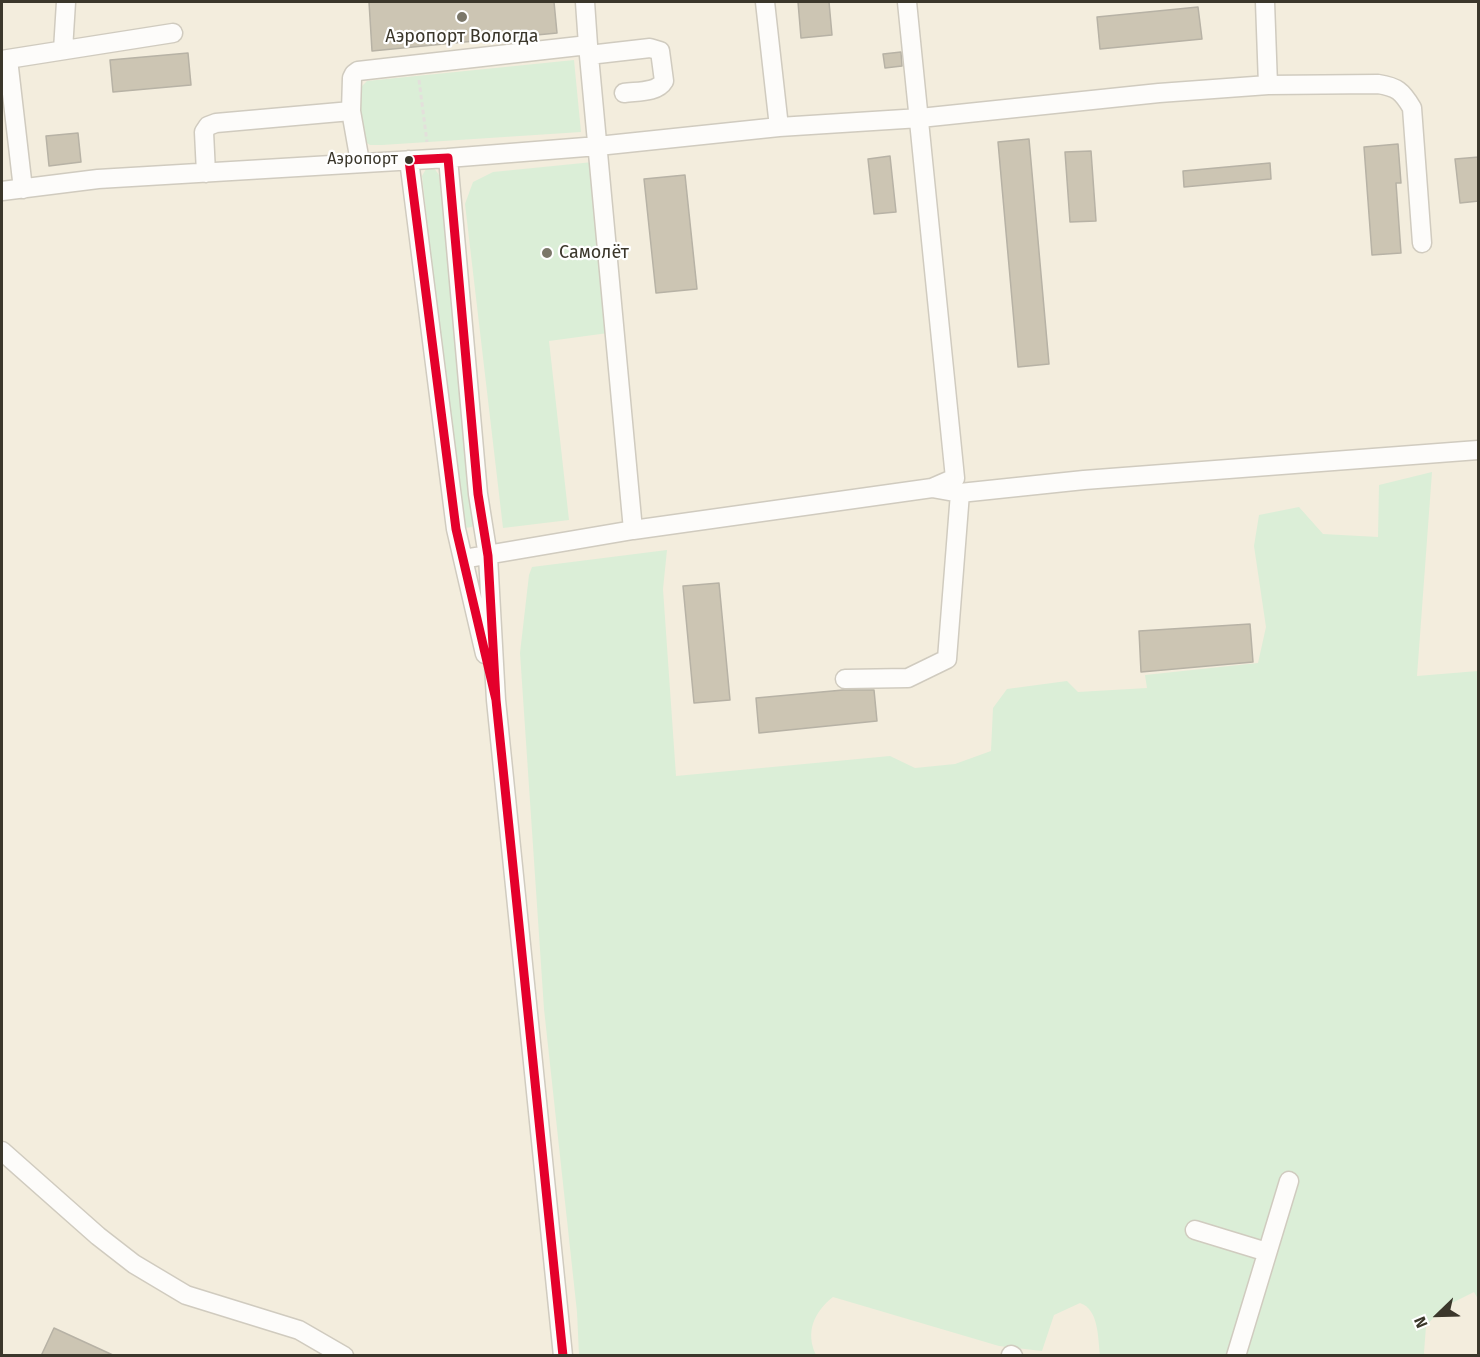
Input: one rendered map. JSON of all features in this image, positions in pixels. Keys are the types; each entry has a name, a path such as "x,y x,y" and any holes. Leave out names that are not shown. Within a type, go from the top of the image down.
{"street":[{"path":"63,50 66,2"},
{"path":"585,2 633,530"},
{"path":"765,2 779,127"},
{"path":"463,559 633,530 932,488 955,478 907,2"},
{"path":"1265,2 1268,85"},
{"path":"23,189 5,59 173,33"},
{"path":"360,162 351,111 354,74 372,69 588,50 650,48 660,51 663,85 655,89 624,93"},
{"path":"2,191 98,179 206,174 598,146 779,127 920,118 1148,94 1268,85 1378,84 1391,86 1404,94 1412,108 1422,243"},
{"path":"206,174 204,132 208,126 216,123 351,111"},
{"path":"448,158 478,494 488,555 496,700 563,1356"},
{"path":"409,160 456,529 496,700"},
{"path":"932,488 960,494 1084,480 1479,450"},
{"path":"844,680 908,678 947,659 960,494"},
{"path":"2,1151 98,1236 134,1264 186,1295 299,1330 344,1356"},
{"path":"1236,1356 1288,1181"},
{"path":"1195,1230 1267,1252"}],"path":[{"path":"417,65 429,159"}],"green space":[{"path":"574,60 581,132 382,145 370,145 364,141 357,95 367,81"},
{"path":"593,162 608,333 549,341 569,520 503,528 465,204 473,182 493,172"},
{"path":"434,168 439,175 475,519 472,527 465,528 461,522 422,176 426,169"},
{"path":"1432,472 1417,676 1478,671 1478,1299 1474,1292 1442,1308 1426,1326 1425,1355 1100,1355 1094,1318 1091,1311 1080,1303 1054,1315 1042,1351 999,1346 833,1297 821,1309 813,1323 811,1338 816,1355 579,1355 577,1312 544,1009 520,653 529,575 532,567 667,550 663,589 676,776 890,756 915,768 955,764 991,751 993,708 1007,689 1067,681 1078,692 1147,688 1145,675 1258,663 1266,627 1254,546 1259,515 1299,507 1323,534 1378,537 1379,485"}],"building":[{"name":"Аэропорт Вологда","path":"369,2 554,2 557,33 372,51"},
{"path":"798,2 829,2 832,35 801,38"},
{"path":"1198,7 1202,39 1100,49 1097,17"},
{"path":"901,52 902,66 885,68 883,54"},
{"path":"188,53 191,85 113,92 110,60"},
{"path":"78,133 81,162 49,166 46,136"},
{"path":"1029,139 1049,364 1018,367 998,142"},
{"path":"1398,144 1401,183 1396,183 1401,253 1372,255 1364,147"},
{"path":"1091,151 1096,221 1070,222 1065,152"},
{"path":"890,156 896,212 874,214 868,159"},
{"path":"1479,157 1479,201 1460,203 1455,159"},
{"path":"1270,163 1271,179 1184,187 1183,171"},
{"path":"685,175 697,289 656,293 644,179"},
{"path":"719,583 730,700 694,703 683,586"},
{"path":"1250,624 1253,662 1141,672 1139,631"},
{"path":"843,690 874,690 877,721 759,733 756,698"},
{"path":"54,1328 115,1356 41,1356"}],"transit line":[{"path":"448,158 478,494 488,556 496,700 456,529 409,160 448,158"},
{"path":"496,700 563,1356"}],"place":[{"name":"Аэропорт Вологда","path":"462,17"},
{"name":"Аэропорт","path":"409,160"},
{"name":"Самолёт","path":"547,253"}]}
